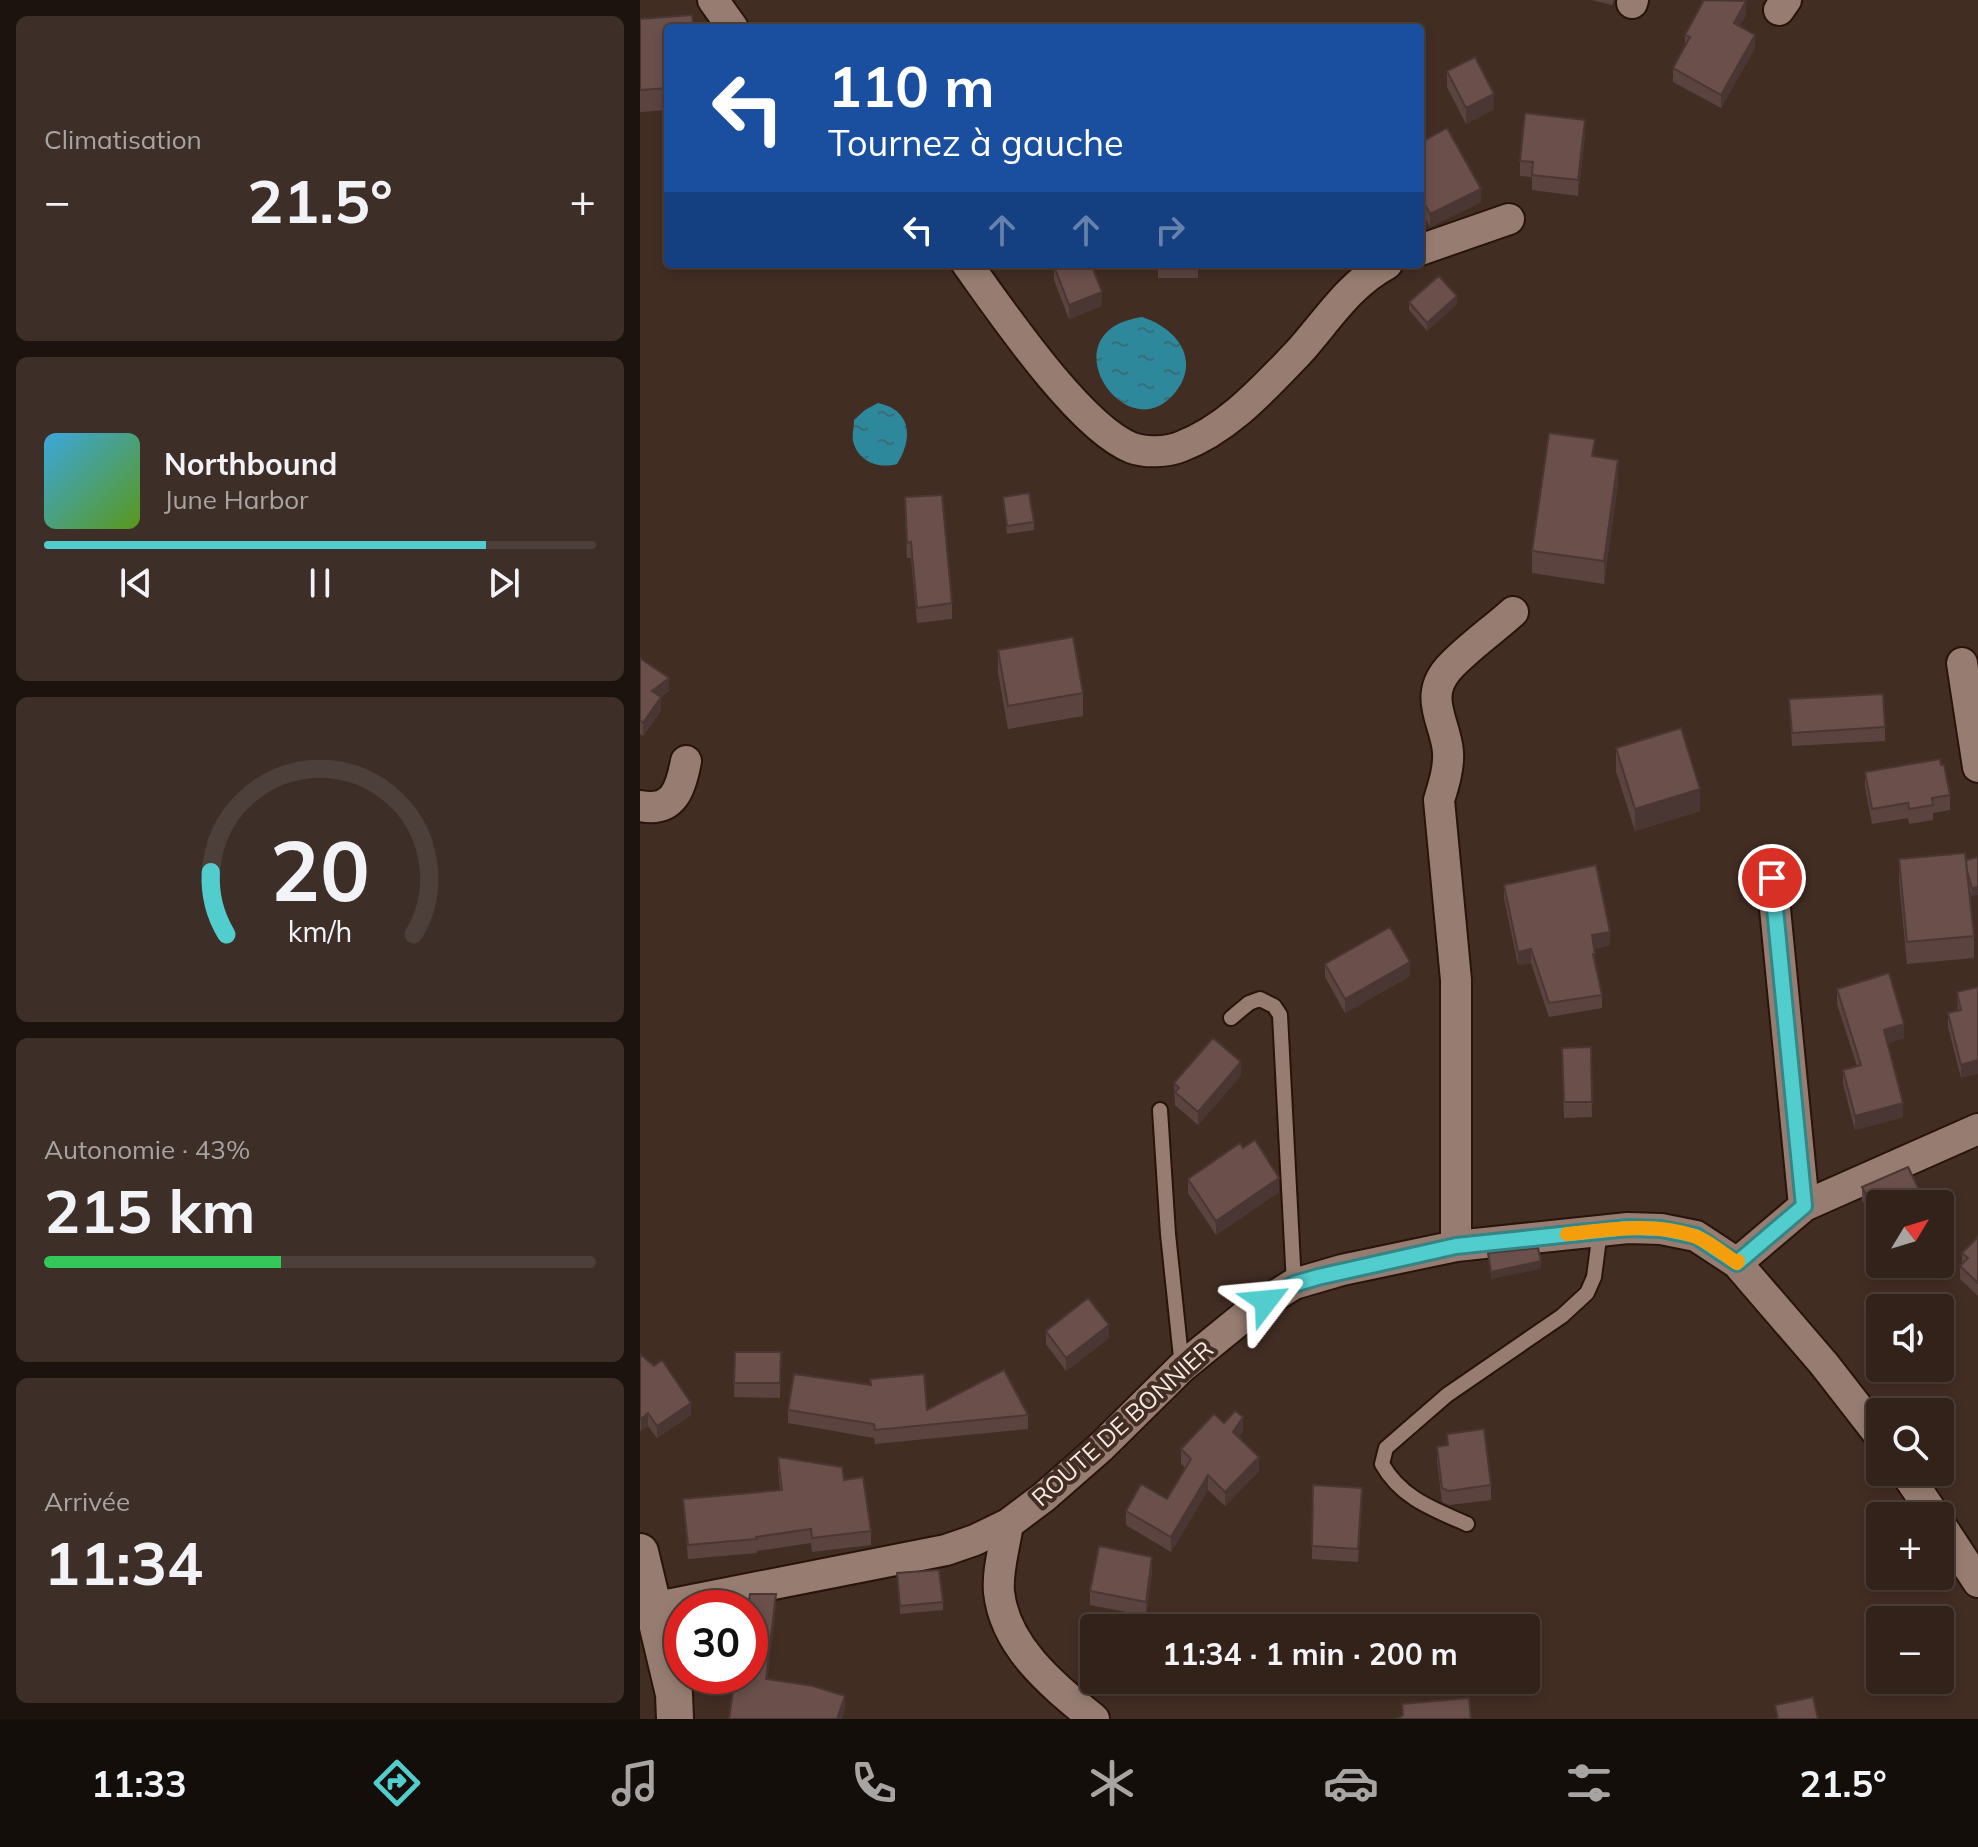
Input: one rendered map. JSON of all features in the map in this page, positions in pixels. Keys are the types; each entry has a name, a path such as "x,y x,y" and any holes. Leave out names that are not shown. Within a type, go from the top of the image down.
{"street":[{"path":"713,0 730,24"},
{"path":"1424,249 1509,219"},
{"path":"970,268 1072,401 1132,448 1154,451 1178,448 1199,438 1251,402 1305,345 1348,292 1380,268"},
{"path":"1456,1246 1456,980 1439,800 1447,773 1448,750 1437,712 1438,690 1447,671 1513,612"},
{"path":"1962,663 1978,767"},
{"path":"640,806 652,808 669,802 681,786 686,761"},
{"path":"1772,878 1804,1206"},
{"path":"1737,1263 1804,1206 1978,1129"},
{"name":"ROUTE DE BONNIER","path":"652,1608 946,1550 975,1540 1008,1524 1072,1475 1182,1367 1252,1310 1294,1284 1342,1270 1456,1246 1600,1231 1661,1229 1696,1236 1737,1263 1866,1418"},
{"path":"1008,1524 999,1591 1010,1630 1043,1677 1094,1719"},
{"path":"1954,1545 1978,1582"},
{"path":"640,1552 674,1694 675,1719"}],"lane":[{"path":"1231,1018 1249,1003 1260,999 1274,1006 1280,1015 1294,1284"},
{"path":"1160,1110 1168,1234 1182,1367"},
{"path":"1467,1524 1413,1500 1391,1480 1382,1464 1386,1448 1447,1395 1562,1316 1587,1293 1594,1277 1600,1231"}],"water":[{"path":"1142,317 1155,322 1176,338 1186,359 1182,383 1173,395 1154,408 1134,408 1116,398 1103,382 1097,362 1099,343 1114,327"},
{"path":"878,403 898,412 906,427 906,445 897,464 876,464 864,459 853,441 854,420"}],"building":[{"path":"1704,0 1746,1 1734,23 1755,35 1721,95 1673,68 1690,37 1685,35"},
{"path":"692,15 693,24 664,24 664,88 640,90 640,19"},
{"path":"1475,57 1494,94 1466,108 1447,71"},
{"path":"1525,113 1585,120 1578,180 1532,175 1533,162 1520,161"},
{"path":"1447,128 1481,189 1430,214 1424,203 1424,141"},
{"path":"1055,268 1093,268 1102,292 1069,305"},
{"path":"1439,276 1457,296 1427,323 1409,302"},
{"path":"1549,433 1595,439 1592,456 1618,460 1604,561 1532,551"},
{"path":"1029,493 1034,522 1007,526 1003,497"},
{"path":"942,495 952,603 917,608 911,542 907,543 905,497"},
{"path":"1073,637 1083,693 1008,706 998,650"},
{"path":"640,658 669,678 652,691 661,697 643,723 640,720"},
{"path":"1883,694 1885,727 1792,733 1789,699"},
{"path":"1681,728 1700,789 1635,809 1616,748"},
{"path":"1940,759 1950,795 1932,798 1933,805 1909,809 1908,803 1872,809 1865,772"},
{"path":"1965,853 1974,936 1907,942 1899,859"},
{"path":"1978,857 1978,887 1972,888 1966,860"},
{"path":"1596,865 1610,932 1592,935 1602,995 1549,1003 1531,949 1518,952 1504,885"},
{"path":"1390,927 1410,962 1345,999 1325,964"},
{"path":"1889,973 1904,1024 1884,1030 1903,1103 1855,1116 1843,1070 1861,1065 1837,989"},
{"path":"1978,987 1978,1060 1961,1065 1948,1013 1961,1010 1957,992"},
{"path":"1213,1038 1241,1062 1198,1112 1175,1092 1179,1088 1174,1083"},
{"path":"1591,1047 1592,1102 1564,1102 1562,1048"},
{"path":"1255,1140 1279,1178 1216,1221 1188,1179 1240,1143 1243,1148"},
{"path":"1908,1167 1919,1190 1866,1190 1866,1195 1862,1187"},
{"path":"1978,1237 1978,1283 1960,1266 1968,1258 1962,1253"},
{"path":"1538,1248 1541,1261 1491,1272 1488,1253"},
{"path":"1088,1298 1109,1325 1066,1358 1046,1331"},
{"path":"735,1352 781,1352 780,1383 734,1383"},
{"path":"640,1354 654,1366 662,1360 691,1403 657,1426 648,1413 640,1418"},
{"path":"1004,1370 1028,1415 875,1430 874,1424 788,1410 794,1374 871,1385 870,1379 924,1374 927,1410"},
{"path":"1235,1411 1243,1417 1233,1432 1259,1457 1225,1492 1208,1475 1171,1537 1126,1511 1141,1484 1167,1499 1191,1459 1181,1449 1214,1414 1224,1423"},
{"path":"1484,1429 1491,1485 1449,1491 1442,1488 1437,1447 1448,1445 1447,1434"},
{"path":"778,1457 842,1467 844,1480 863,1477 871,1531 812,1538 811,1529 757,1539 688,1545 683,1499 782,1490"},
{"path":"1313,1485 1362,1488 1358,1549 1312,1546"},
{"path":"1099,1546 1152,1557 1146,1602 1090,1591"},
{"path":"939,1570 943,1602 900,1606 897,1573"},
{"path":"768,1594 776,1594 768,1662"},
{"path":"768,1679 813,1686 845,1696 837,1719 729,1719 732,1694 768,1694"},
{"path":"1813,1697 1818,1719 1778,1719 1775,1705"},
{"path":"1469,1698 1471,1719 1397,1719 1403,1715 1402,1704"}],"slow traffic":[{"path":"1567,1234 1628,1228 1661,1229 1696,1236 1738,1261"}],"route":[{"path":"1266,1301 1294,1284 1342,1270 1456,1246 1628,1228 1661,1229 1696,1236 1737,1263 1804,1206 1772,878"}]}
